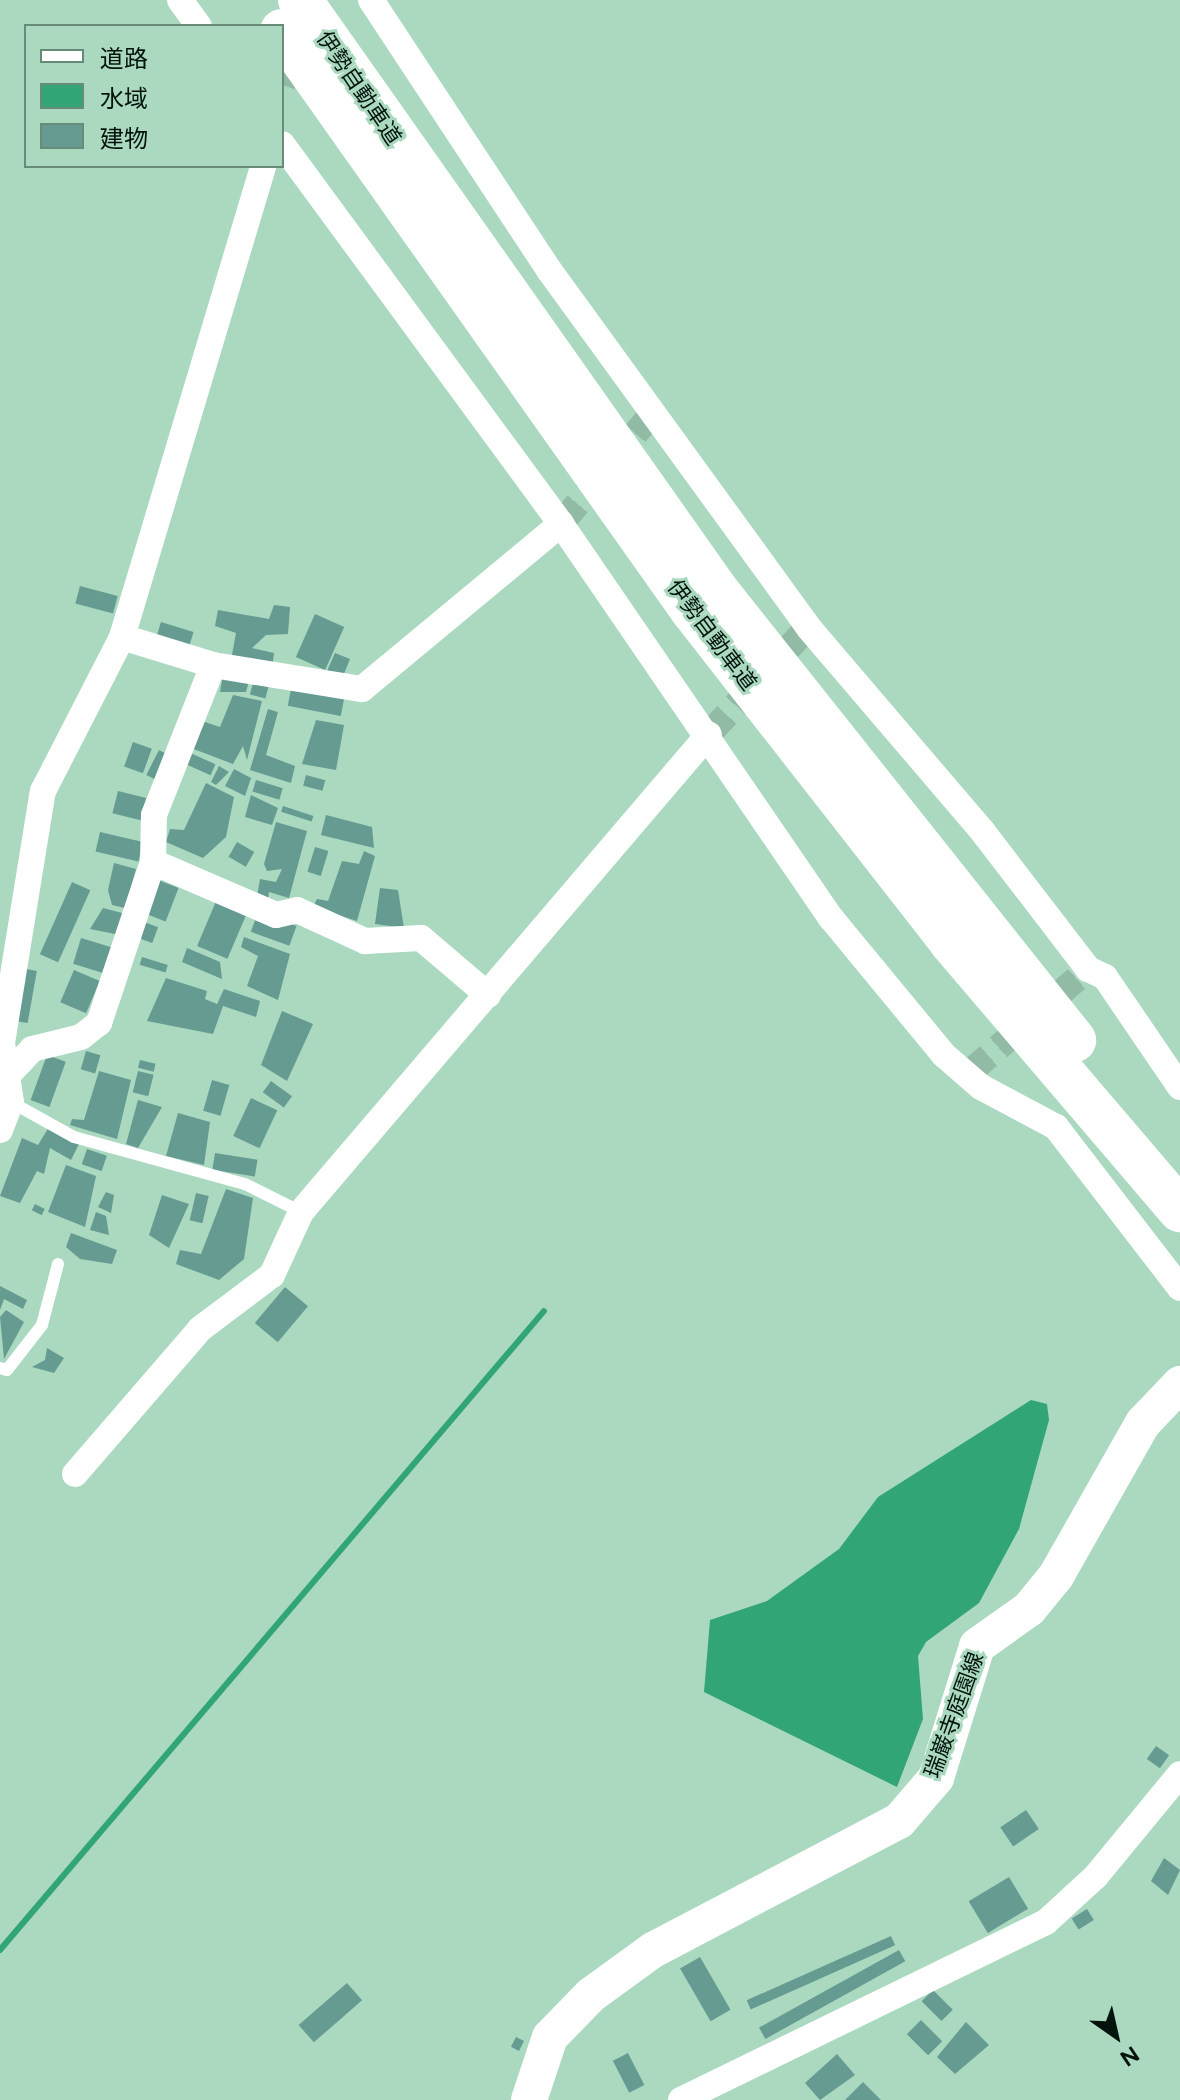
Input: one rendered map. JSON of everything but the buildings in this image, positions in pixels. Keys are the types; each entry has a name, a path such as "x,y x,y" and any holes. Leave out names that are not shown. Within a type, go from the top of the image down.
{"highway":[{"path":"261,0 277,24"},
{"name":"伊勢自動車道","path":"300,0 754,640 975,922 1180,1163"},
{"name":"伊勢自動車道","path":"284,34 692,610 951,942 1180,1210"}],"main road":[{"name":"瑞巌寺庭園線","path":"529,2100 550,2037 591,1995 653,1950 899,1821 936,1778 977,1646 1029,1609 1056,1576 1143,1423 1180,1384"}],"street":[{"path":"180,0 198,24"},
{"path":"371,0 549,270 808,627 983,832 1088,969 1105,977 1180,1087"},
{"path":"284,147 561,524 709,734 831,918 944,1055 981,1087 1056,1127 1180,1288"},
{"path":"0,1130 11,1102 2,1043 43,791 122,637 262,168"},
{"path":"122,637 213,665 362,689 561,524"},
{"path":"4,1072 32,1049 81,1037 99,1023 153,862 154,815 213,665"},
{"path":"75,1474 200,1329 272,1275 301,1212 709,734"},
{"path":"153,862 276,915 297,910 365,941 421,938 488,995"},
{"path":"681,2100 1046,1922 1073,1902 1180,1774"}],"lane":[{"path":"11,1102 74,1137 245,1184 301,1212"},
{"path":"0,1368 7,1370 42,1325 58,1264"}],"water":[{"path":"1031,1400 1047,1404 1049,1420 1019,1529 979,1603 926,1642 918,1656 923,1719 897,1787 704,1692 710,1620 767,1601 839,1549 878,1497"}],"waterway":[{"path":"0,1950 544,1311"}],"tunnel":[{"path":"284,79 297,41"},
{"path":"561,524 654,411"},
{"path":"709,734 808,627"},
{"path":"969,1073 1088,969"}]}
